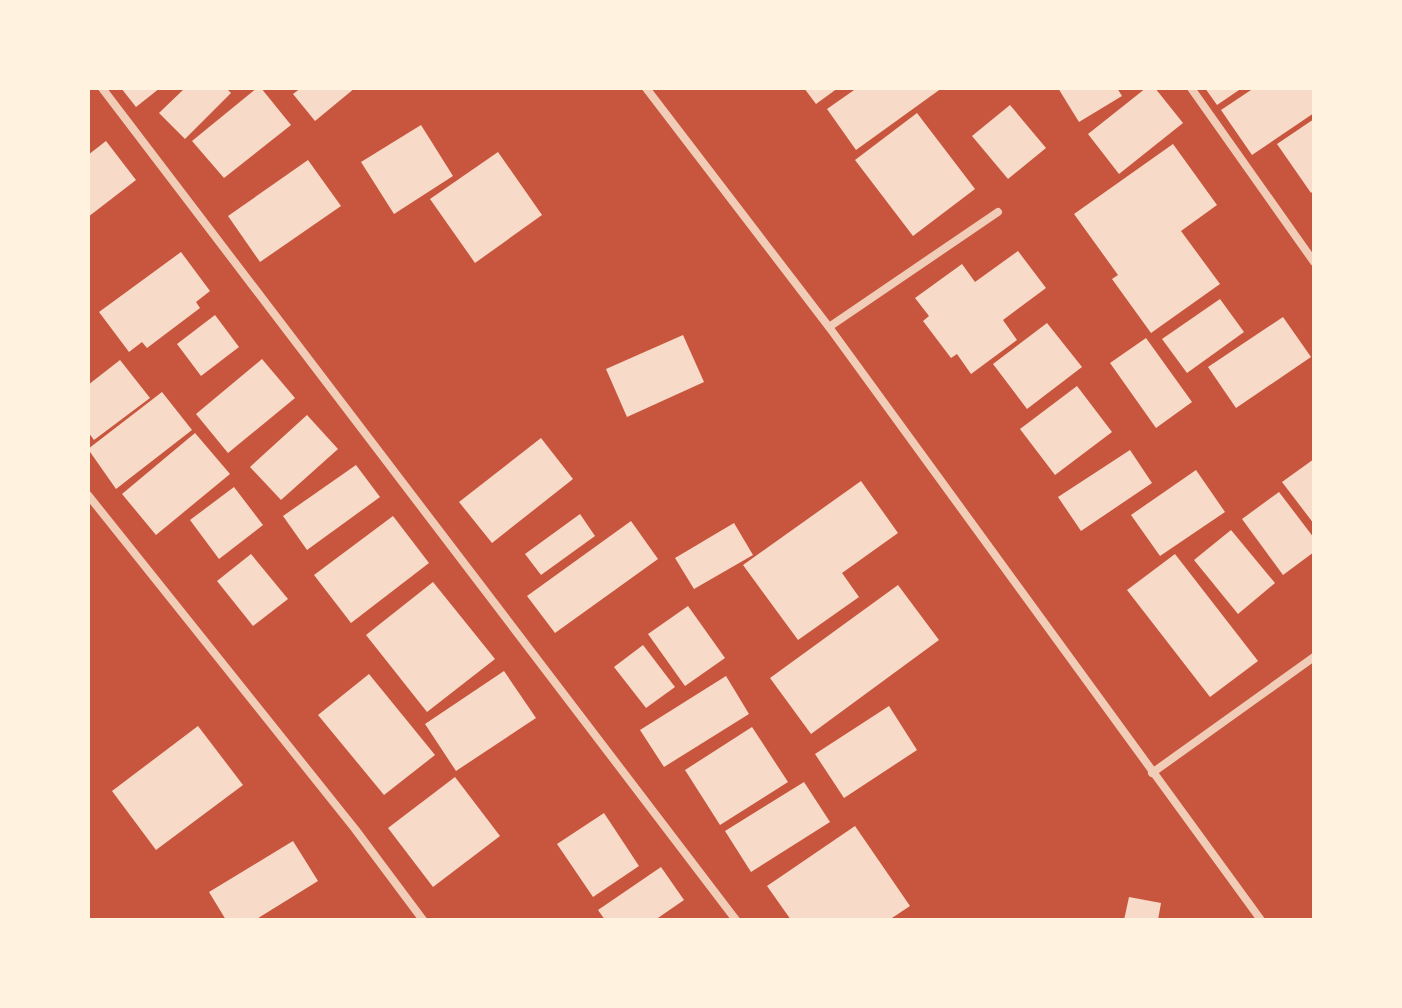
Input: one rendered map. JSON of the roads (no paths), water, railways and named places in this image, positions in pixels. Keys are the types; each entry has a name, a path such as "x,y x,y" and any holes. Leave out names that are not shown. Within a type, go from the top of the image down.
{"street":[{"path":"102,88 736,920"},
{"path":"646,88 829,327 1261,920"},
{"path":"1191,88 1314,262"},
{"path":"829,327 998,212"},
{"path":"88,495 355,829 423,920"},
{"path":"1152,773 1314,657"}]}
